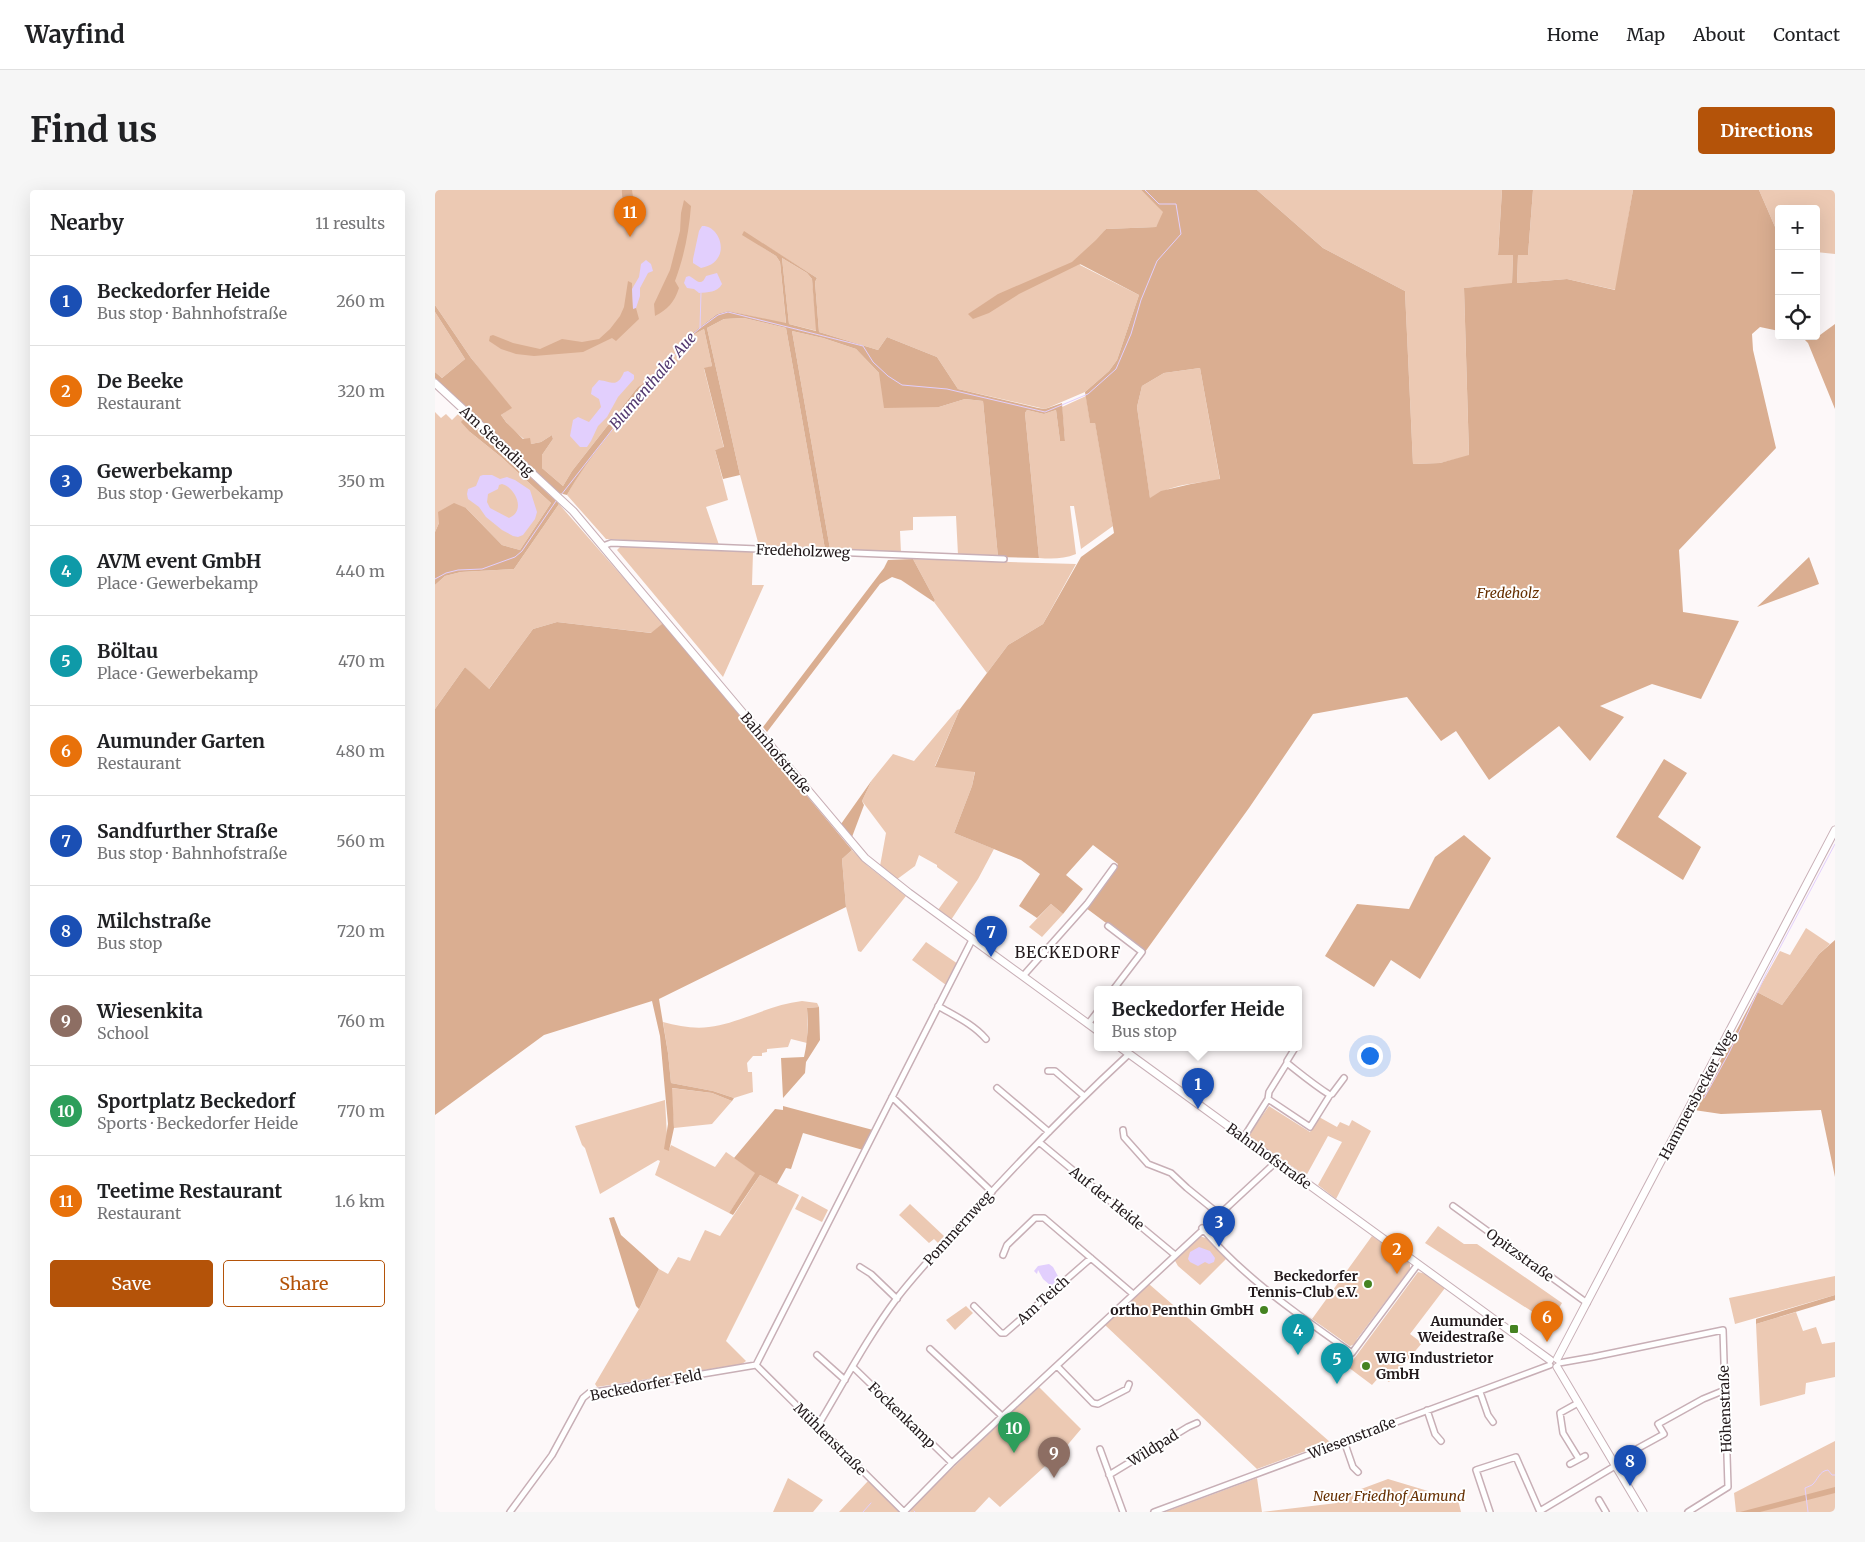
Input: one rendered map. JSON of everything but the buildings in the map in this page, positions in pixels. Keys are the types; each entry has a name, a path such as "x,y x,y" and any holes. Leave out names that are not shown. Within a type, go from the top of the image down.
{"street":[{"name":"Am Steending","path":"436,384 560,498"},
{"name":"Bahnhofstraße","path":"560,498 603,546 865,858 909,894 1094,1028"},
{"name":"Fredeholzweg","path":"603,546 611,543 1003,560"},
{"name":"Hammersbecker Weg","path":"1555,1363 1835,830"},
{"path":"1023,976 1087,904 1114,866"},
{"path":"1108,926 1142,952 1116,986"},
{"path":"755,1366 972,940"},
{"path":"938,1006 967,1023 986,1039"},
{"path":"1088,1024 1094,1016"},
{"name":"Bahnhofstraße","path":"1125,1051 1555,1363"},
{"path":"1244,1137 1268,1099 1269,1092 1293,1051"},
{"name":"Pommernweg","path":"817,1427 897,1298 929,1260 1039,1142 1129,1054"},
{"path":"1287,1063 1329,1095"},
{"path":"1048,1071 1055,1071 1084,1096"},
{"path":"1268,1099 1309,1127 1329,1095 1332,1094 1343,1078"},
{"path":"997,1088 1049,1132"},
{"path":"892,1097 992,1192"},
{"path":"1123,1130 1124,1137 1148,1164 1171,1173 1219,1214"},
{"name":"Auf der Heide","path":"1039,1142 1175,1255"},
{"path":"904,1512 952,1463 1277,1160"},
{"name":"Opitzstraße","path":"1453,1206 1587,1303"},
{"path":"1003,1255 1007,1245 1035,1218 1044,1218 1133,1294"},
{"path":"1203,1228 1224,1252 1269,1291 1353,1353 1418,1264"},
{"name":"Am Teich","path":"974,1306 1001,1333 1005,1333 1091,1258"},
{"path":"860,1267 871,1274 897,1298"},
{"name":"Höhenstraße","path":"1555,1363 1593,1358 1723,1330 1728,1487 1688,1512"},
{"path":"930,1349 1003,1417"},
{"path":"817,1355 845,1380"},
{"path":"1555,1363 1643,1512"},
{"name":"Wiesenstraße","path":"1154,1512 1555,1363"},
{"name":"Mühlenstraße","path":"755,1366 904,1512"},
{"name":"Beckedorfer Feld","path":"509,1512 552,1455 583,1398 589,1393 755,1366"},
{"path":"1057,1366 1093,1403 1098,1404 1127,1389 1129,1384"},
{"name":"Fockenkamp","path":"853,1367 952,1463"},
{"path":"1490,1512 1476,1470 1516,1457 1540,1511 1664,1434 1658,1424 1703,1399 1725,1390"},
{"path":"1480,1392 1488,1415 1493,1422"},
{"path":"1577,1403 1560,1413 1563,1433 1579,1460"},
{"path":"1427,1410 1435,1434 1441,1441"},
{"name":"Wildpad","path":"1109,1475 1197,1423"},
{"path":"1344,1441 1353,1467 1358,1472"},
{"path":"1099,1449 1123,1512"},
{"path":"1570,1464 1585,1456"},
{"path":"1599,1500 1606,1512"}],"green space":[{"path":"435,190 1141,190 1164,212 1156,227 1106,229 1080,265 1139,295 1117,360 1109,371 1085,392 1045,409 958,389 937,357 887,337 878,350 819,332 815,282 817,278 760,242 759,245 776,256 780,262 786,324 728,311 717,314 691,334 688,339 688,351 693,344 695,334 704,329 712,366 704,369 724,448 715,450 728,500 706,507 719,545 606,539 567,495 596,451 654,381 637,388 572,471 563,486 542,468 542,455 553,439 552,435 541,442 531,444 511,427 501,415 511,408 471,358 435,305"},
{"path":"622,190 632,190 637,225 630,223"},
{"name":"Fredeholz","path":"1141,190 1257,190 1323,248 1405,291 1413,464 1440,463 1469,455 1464,288 1512,283 1513,255 1498,255 1502,190 1533,190 1528,255 1518,255 1517,283 1567,279 1615,290 1633,190 1759,190 1775,227 1775,330 1760,327 1752,334 1753,350 1776,448 1679,550 1683,612 1739,621 1701,699 1652,684 1600,706 1624,717 1590,761 1559,726 1489,780 1456,731 1441,741 1407,697 1313,714 1249,808 1145,952 1086,908 1118,864 1093,845 1066,875 1083,889 1063,914 1051,904 1037,918 1019,906 1040,874 1021,860 954,833 972,786 975,772 935,767 960,709 1008,645 1043,624 1081,557 1114,533 1095,423 1090,423 1085,392 1109,371 1117,360 1139,295 1080,264 1019,294 989,313 973,319 968,314 998,294 1072,262 1106,229 1156,227 1163,212","holes":["1200,368 1220,479 1161,491 1150,498 1137,407 1142,386 1164,373"]},
{"path":"1257,190 1502,190 1498,254 1513,255 1512,284 1464,288 1469,456 1440,463 1413,464 1405,291 1323,248"},
{"path":"1533,190 1633,190 1616,290 1567,279 1517,283 1518,255 1528,255"},
{"path":"1759,190 1835,190 1835,254 1820,252 1820,205 1775,205 1775,227"},
{"path":"684,200 691,206 686,244 675,281 679,288 670,305 655,316 654,304 670,270 680,231"},
{"path":"744,231 817,278 815,282 819,332 878,350 887,337 937,357 958,389 1045,409 1062,403 1065,441 1060,441 1056,410 1044,414 1027,410 1025,413 1039,558 998,557 983,401 965,399 939,407 884,408 879,373 856,349 823,338 792,331 830,549 825,549 786,328 744,318 724,319 707,328 740,475 723,479 715,450 724,447 704,368 712,366 704,329 695,334 691,349 687,351 688,339 691,334 717,314 728,311 786,323 780,262 776,256 742,235","holes":["782,258 807,273 812,279 816,331 789,324"]},
{"path":"782,258 807,273 812,279 817,331 789,324"},
{"path":"628,281 632,283 633,308 636,308 639,319 616,341 612,338 583,352 534,356 516,354 501,349 489,341 490,336 493,335 513,343 540,349 562,339 582,342 599,339 620,316 624,307"},
{"path":"435,305 471,358 512,408 501,415 506,422 523,439 530,438 531,444 541,442 552,435 553,439 542,455 542,468 563,486 572,471 637,388 651,378 654,381 596,451 567,495 559,493 435,378 435,372 442,378 465,359 435,312"},
{"path":"435,312 465,359 442,378 435,372"},
{"path":"744,318 786,328 825,549 759,546 740,475 707,328 724,319"},
{"path":"1835,324 1835,409 1808,343 1805,340 1820,340 1820,335"},
{"path":"792,331 823,338 856,349 879,373 939,407 965,399 983,401 998,557 958,555 956,516 913,517 913,530 900,531 901,553 830,549"},
{"path":"1200,368 1220,480 1175,487 1150,499 1137,407 1142,386 1164,373"},
{"path":"1086,396 1090,422 1095,422 1113,526 1081,549 1074,506 1070,506 1076,554 1058,558 1039,558 1025,413 1027,410 1044,414 1056,410 1060,441 1065,441 1062,407"},
{"path":"461,411 466,416 470,432 501,457 551,503 520,550 502,545 466,508 439,523 435,532 435,412 441,418 446,414 452,420"},
{"path":"466,416 559,504 514,569 461,572 445,576 435,585 435,532 439,523 438,512 454,503 466,508 502,545 520,550 551,503 501,457 470,432 461,422"},
{"path":"559,504 663,623 652,633 557,622 533,629 488,690 465,667 435,709 435,585 445,576 461,572 514,569"},
{"path":"621,546 753,552 752,585 764,585 723,677 617,550"},
{"path":"1809,557 1819,584 1757,607"},
{"path":"913,559 1076,564 1043,624 1008,645 987,673 934,602 935,600"},
{"path":"913,559 935,600 934,602 901,580 892,577 880,584 767,732 763,727 884,568 888,560"},
{"path":"557,622 651,633 663,623 852,850 842,859 846,907 659,999 671,1083 713,1091 734,1098 732,1101 712,1093 672,1088 674,1128 669,1151 664,1149 668,1124 660,1036 652,1001 544,1035 435,1115 435,709 465,667 489,689 533,629"},
{"path":"960,709 935,766 975,771 972,786 954,833 994,849 978,879 951,920 938,910 958,882 937,867 937,865 919,855 915,866 896,880 880,866 886,833 862,801 872,780 893,754 914,761 957,710"},
{"path":"1664,759 1687,773 1658,817 1701,847 1683,880 1616,837"},
{"path":"872,780 862,801 864,805 852,837 841,824"},
{"path":"1464,835 1491,858 1420,979 1391,960 1374,987 1325,956 1357,904 1409,909 1435,857"},
{"path":"852,850 868,866 906,896 861,952 858,951 846,907 842,859"},
{"path":"1051,904 1063,914 1042,937 1029,927"},
{"path":"1806,928 1830,944 1819,954 1782,1005 1757,992 1780,951 1790,955"},
{"path":"1835,940 1835,1177 1821,1110 1721,1114 1694,1110 1757,992 1782,1005 1819,954"},
{"path":"926,942 958,964 946,985 912,960"},
{"path":"802,1001 817,1003 819,1007 807,1008 807,1043 791,1039 788,1047 767,1049 767,1052 762,1053 762,1056 753,1056 747,1063 748,1072 752,1072 753,1092 734,1098 713,1091 671,1083 663,1022 686,1027 709,1027 732,1022 778,1006"},
{"path":"819,1007 820,1040 806,1062 805,1073 783,1098 781,1058 804,1057 807,1008"},
{"path":"671,1088 712,1093 732,1101 712,1124 674,1128"},
{"path":"665,1100 669,1150 671,1145 715,1167 726,1152 756,1173 729,1213 655,1175 660,1161 658,1160 600,1194 585,1148 575,1126"},
{"path":"783,1106 873,1130 863,1150 803,1133 791,1169 786,1168 777,1184 760,1175 733,1215 729,1213 755,1173 734,1158 775,1109 783,1110"},
{"path":"1269,1106 1310,1132 1319,1117 1337,1127 1340,1122 1349,1126 1352,1120 1371,1131 1336,1199 1318,1185 1342,1142 1328,1136 1306,1176 1248,1136"},
{"path":"760,1175 799,1195 726,1341 746,1361 742,1364 597,1387 595,1384 639,1309 659,1269 668,1274 678,1257 690,1261 705,1230 720,1236"},
{"path":"802,1196 828,1210 822,1222 795,1209"},
{"path":"910,1204 944,1236 938,1243 934,1239 929,1243 899,1215"},
{"path":"614,1217 621,1235 659,1269 639,1309 636,1306 609,1218"},
{"path":"1438,1226 1464,1244 1477,1244 1562,1303 1550,1323 1425,1243"},
{"path":"1199,1236 1206,1238 1226,1259 1200,1285 1178,1266 1174,1259"},
{"name":"Beckedorfer Tennis-Club e.V.","path":"1372,1236 1407,1260 1410,1264 1410,1269 1355,1344 1350,1346 1312,1319"},
{"path":"1418,1272 1426,1274 1445,1288 1410,1334 1422,1343 1389,1382 1380,1376 1372,1385 1348,1367"},
{"path":"1835,1276 1835,1295 1735,1324 1729,1298"},
{"path":"1149,1284 1330,1442 1257,1469 1105,1325"},
{"path":"1835,1295 1835,1300 1756,1324 1756,1319"},
{"path":"966,1306 973,1313 955,1330 946,1320"},
{"path":"1796,1312 1803,1331 1816,1327 1822,1344 1835,1342 1835,1377 1806,1383 1805,1394 1760,1406 1756,1324"},
{"path":"1039,1387 1081,1429 1065,1448 1000,1507 989,1497 975,1512 910,1512 912,1506"},
{"path":"1835,1441 1835,1512 1736,1512 1734,1493"},
{"path":"788,1478 823,1500 813,1512 773,1512"},
{"path":"1257,1478 1262,1512 1165,1512"},
{"name":"Neuer Friedhof Aumund","path":"1388,1479 1458,1500 1461,1512 1262,1512 1337,1503 1337,1498"},
{"path":"868,1481 900,1512 839,1512"},
{"path":"1835,1487 1835,1493 1760,1512 1740,1512"}],"shaded area":[{"path":"702,226 709,227 714,231 721,244 717,259 701,268 693,263 693,259 699,231"},
{"path":"646,260 651,264 653,271 648,273 640,288 640,296 636,308 633,309 632,289 639,277 641,264"},
{"path":"717,273 722,284 712,292 699,293 694,289 687,288 684,283 686,277 689,276 700,282 706,276"},
{"path":"628,371 634,375 634,379 618,397 607,417 598,426 587,447 580,447 570,436 573,420 578,417 589,422 601,407 599,399 591,394 592,388 599,380 611,383 617,382 624,372"},
{"path":"492,475 500,479 507,477 530,490 537,512 535,519 523,535 513,536 502,530 468,499 468,489 476,486 480,476","holes":["499,485 507,486 515,495 518,505 514,515 509,518 490,508 487,502 488,494 498,489"]},
{"path":"1199,1247 1210,1251 1215,1258 1214,1262 1209,1264 1205,1262 1198,1266 1190,1262 1188,1259 1190,1252"},
{"path":"1049,1264 1053,1267 1059,1278 1051,1286 1043,1279 1038,1270 1037,1274 1034,1271 1038,1266"}],"waterway":[{"name":"Blumenthaler Aue","path":"561,495 619,421 632,401 646,389 667,360 685,347 693,334 700,328 718,315 728,312 863,346 873,362 888,376 902,385 947,389 1045,412 1088,394 1116,369 1131,334 1141,300 1157,261 1181,234 1176,204 1159,204 1145,190"},
{"path":"700,328 701,293"},
{"name":"Blumenthaler Aue","path":"435,579 446,573 458,570 482,569 515,557 522,551 556,501"},
{"path":"1704,1098 1729,1053 1766,974 1835,844"},
{"path":"1808,1512 1805,1488 1812,1485 1825,1471 1828,1470 1832,1475 1835,1475"},
{"path":"863,1512 871,1503"}],"place":[{"name":"Teetime Restaurant","path":"630,237"},
{"name":"Sandfurther Straße","path":"991,957"},
{"name":"Beckedorfer Heide","path":"1198,1109"},
{"name":"Gewerbekamp","path":"1219,1247"},
{"name":"De Beeke","path":"1397,1274"},
{"name":"Beckedorfer Tennis-Club e.V.","path":"1368,1284"},
{"name":"ortho Penthin GmbH","path":"1264,1310"},
{"name":"Aumunder Weidestraße","path":"1514,1329"},
{"name":"Aumunder Garten","path":"1547,1342"},
{"name":"AVM event GmbH","path":"1298,1355"},
{"name":"WIG Industrietor GmbH","path":"1366,1366"},
{"name":"Böltau","path":"1337,1384"},
{"name":"Sportplatz Beckedorf","path":"1014,1453"},
{"name":"Wiesenkita","path":"1054,1478"},
{"name":"Milchstraße","path":"1630,1486"}],"district":[{"name":"BECKEDORF","path":"1068,952"}]}
